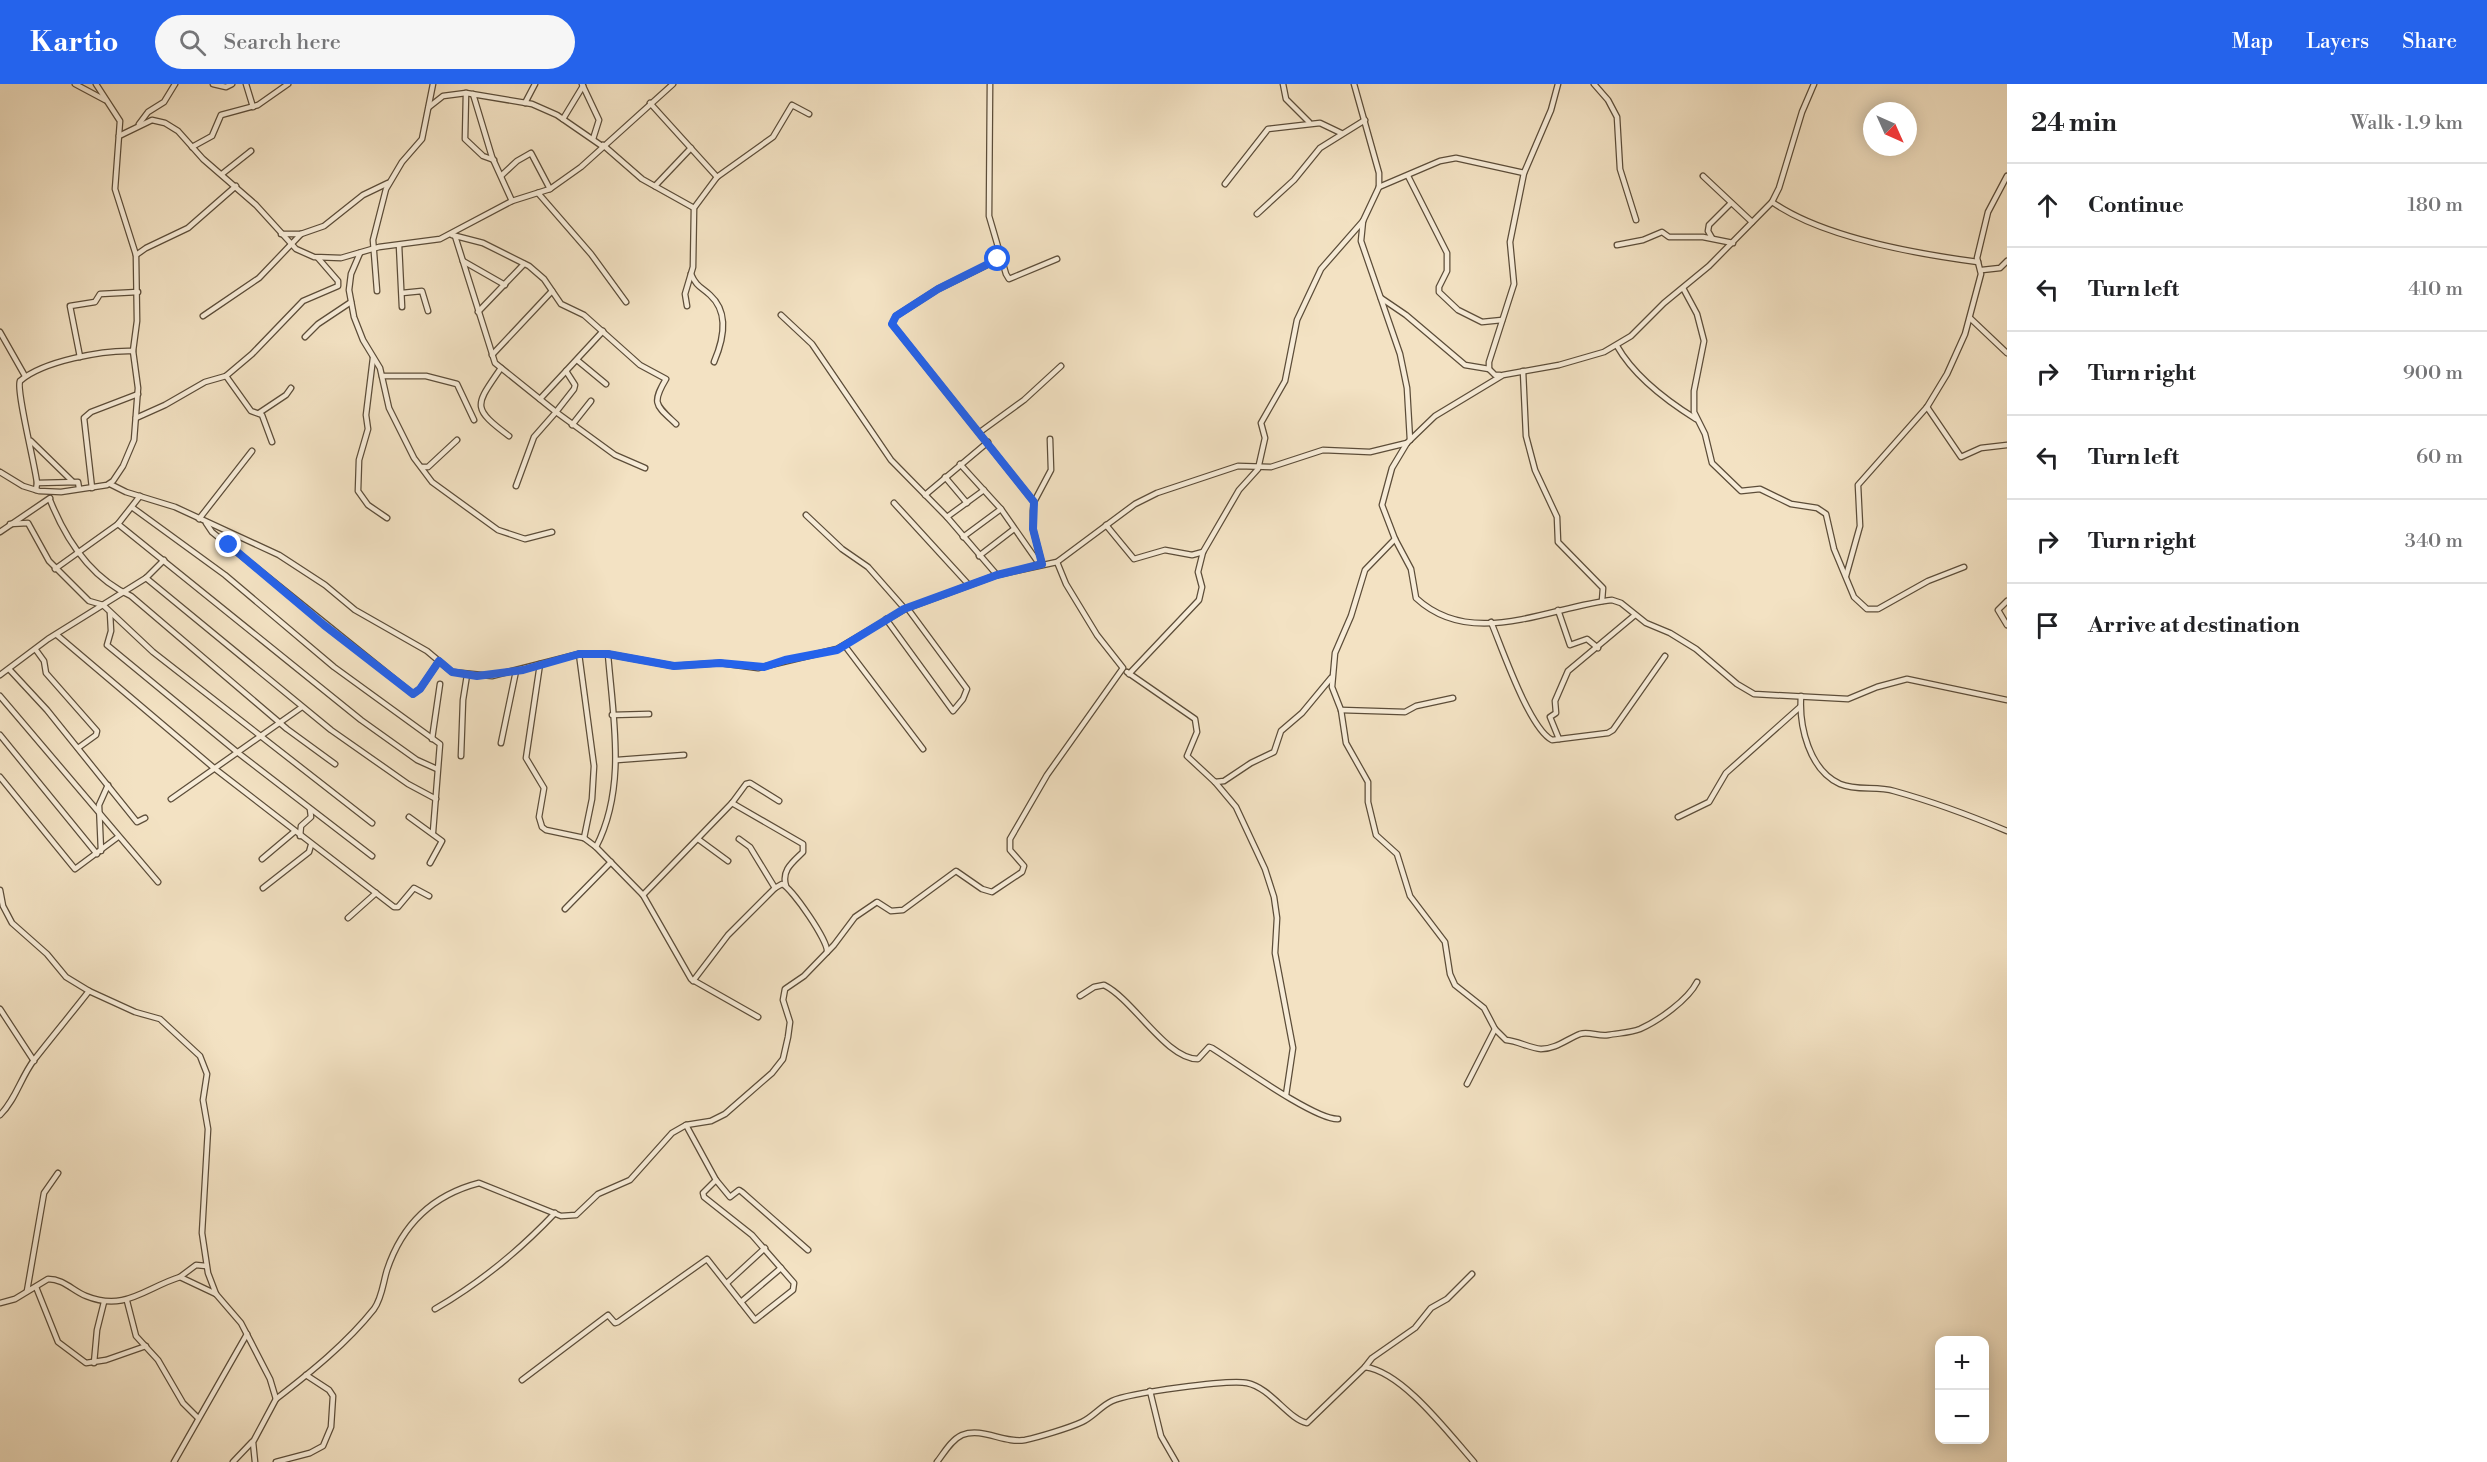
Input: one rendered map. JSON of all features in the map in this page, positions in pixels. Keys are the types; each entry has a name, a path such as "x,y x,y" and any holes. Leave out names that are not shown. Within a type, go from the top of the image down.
{"street":[{"path":"75,84 108,101"},
{"path":"96,84 120,122 115,189 136,255 138,292 133,351 138,394 133,444 123,466 110,484"},
{"path":"139,124 148,112 164,102 175,84"},
{"path":"213,84 226,87 232,84"},
{"path":"246,84 253,107"},
{"path":"192,147 212,136 221,115 253,107 288,84"},
{"path":"377,291 373,240 388,183 422,139 433,84"},
{"path":"525,103 535,84"},
{"path":"119,136 139,124 159,120 178,131 299,251 318,258 341,258 374,248 431,242 453,236 512,201 550,189 566,179 672,84"},
{"path":"990,84 989,216 1009,279 1057,259"},
{"path":"1283,84 1286,99 1309,123"},
{"path":"1129,674 1199,600 1202,587 1198,572 1203,552 1229,506 1256,472 1265,438 1261,423 1285,381 1297,320 1321,269 1363,221 1379,187 1379,173 1354,84"},
{"path":"1489,369 1489,362 1514,284 1510,242 1524,172 1551,110 1558,84"},
{"path":"1594,84 1608,100 1617,117 1620,169 1636,220"},
{"path":"1381,298 1406,315 1465,365 1489,369 1495,375 1559,365 1617,346 1732,243 1772,201 1814,84"},
{"path":"562,119 582,85"},
{"path":"582,85 599,120 593,139"},
{"path":"429,106 443,96 466,93 544,107 603,146 631,171 693,208"},
{"path":"466,93 465,139 483,156 494,160"},
{"path":"473,94 494,160 512,201"},
{"path":"650,103 717,177"},
{"path":"687,306 685,286 691,274 694,252 693,208 717,177 773,137 792,105 809,114"},
{"path":"1257,214 1294,180 1320,147 1365,120"},
{"path":"1225,184 1268,129 1309,123 1329,125 1341,133"},
{"path":"655,186 691,148"},
{"path":"222,174 250,151"},
{"path":"502,175 517,161 531,153 550,189"},
{"path":"1379,187 1440,161 1463,158 1524,172"},
{"path":"1408,176 1447,253 1447,271 1438,287 1439,291 1458,310 1482,322 1502,320"},
{"path":"1703,176 1752,222"},
{"path":"1846,577 1860,526 1858,485 1927,407 1947,374 1970,318 1974,292 1982,270 1978,262 1988,212 2007,177"},
{"path":"281,234 301,234 324,226 363,195 388,183"},
{"path":"136,255 188,228 236,186"},
{"path":"538,193 591,254 626,302"},
{"path":"1772,201 1801,218 1882,245 1978,262"},
{"path":"1713,238 1708,231 1709,225 1731,202"},
{"path":"1363,221 1363,251 1381,298 1404,373 1409,441"},
{"path":"1617,245 1643,240 1662,232 1669,237 1713,238 1732,243"},
{"path":"203,316 246,288 301,234"},
{"path":"453,236 492,355 501,368 572,425 615,455 645,468"},
{"path":"453,236 483,243 542,276 561,304 584,315 640,364 666,379 656,404 676,424"},
{"path":"399,244 402,307"},
{"path":"360,253 351,274 351,302 358,329 382,376 393,417 414,458 432,482 498,530 525,539 552,532"},
{"path":"136,418 165,405 205,382 226,376 252,354 298,305 339,284 318,258"},
{"path":"1001,258 938,289 896,316 892,324 1034,502"},
{"path":"463,261 505,285"},
{"path":"1982,270 2000,268 2007,261"},
{"path":"478,312 524,264"},
{"path":"691,274 697,287 712,298 721,316 724,330 714,362"},
{"path":"1683,288 1697,314 1704,341 1693,405 1697,420 1705,434 1712,463 1735,487 1745,492 1761,489 1791,504 1817,508 1826,514 1834,549 1846,577 1859,604 1867,609 1878,609 1928,580 1964,567"},
{"path":"402,293 422,291 428,311"},
{"path":"492,355 552,291"},
{"path":"80,357 70,306 95,302 100,294 138,292"},
{"path":"305,338 318,324 351,302"},
{"path":"781,315 812,344 891,460 947,517 997,575"},
{"path":"1970,318 2007,352"},
{"path":"540,399 603,331"},
{"path":"0,332 26,376"},
{"path":"1617,346 1625,360 1641,376 1697,420"},
{"path":"36,490 31,441 18,387 26,376 95,352 133,351"},
{"path":"373,358 366,415 368,429 359,460 358,491 368,505 387,518"},
{"path":"578,360 606,384"},
{"path":"980,432 1024,400 1061,366"},
{"path":"501,368 484,390 481,406 487,419 509,436"},
{"path":"516,486 534,437 574,389 566,371"},
{"path":"1523,371 1526,436 1535,470 1557,517 1558,542 1603,588 1602,601"},
{"path":"1503,375 1444,410 1409,441 1392,468 1383,494 1384,515 1411,569 1413,590 1423,604 1436,615 1491,622 1525,621 1558,610 1617,600 1635,615 1696,650 1748,692 1818,699 1848,699 1877,687 1907,679 2007,700"},
{"path":"226,376 232,380 251,411 259,413 269,430 272,442"},
{"path":"382,376 426,376 457,384 474,420"},
{"path":"259,413 286,395 291,388"},
{"path":"92,488 84,418 91,412 138,394"},
{"path":"572,425 591,401"},
{"path":"1927,407 1961,457 1981,448 2007,445"},
{"path":"1041,565 1033,529 1034,502 1051,470 1050,439"},
{"path":"422,467 428,467 458,440"},
{"path":"31,441 72,481"},
{"path":"0,472 36,490 52,492 110,484 175,507 206,523 240,535 291,562 355,610 439,661 452,672 492,676 579,654 608,654 674,666 727,664 758,668 845,646 886,619 906,609 997,575 1057,562 1135,504 1157,493 1238,466 1271,466 1323,450 1370,452 1409,441"},
{"path":"925,495 988,442"},
{"path":"199,519 252,451"},
{"path":"960,464 1001,509 1041,565"},
{"path":"945,477 967,503"},
{"path":"37,483 72,481 78,482 79,488"},
{"path":"947,517 984,490"},
{"path":"52,492 50,500 77,553 88,565 131,596 281,723 335,764"},
{"path":"55,569 118,524 133,508 140,496"},
{"path":"0,532 50,500"},
{"path":"894,503 969,585"},
{"path":"133,508 225,575 334,667 441,746 433,832"},
{"path":"963,537 1001,509"},
{"path":"806,515 842,549 868,567 906,609 967,689 963,699 953,711 886,619"},
{"path":"10,524 28,523 55,569 89,601 103,604 153,652 372,823"},
{"path":"206,523 212,532 413,694 420,689 439,661"},
{"path":"118,524 361,720 417,760 438,769"},
{"path":"1106,525 1134,559 1165,550 1192,555 1203,552"},
{"path":"979,556 1014,529"},
{"path":"1395,539 1365,570 1351,616 1335,653 1331,678 1341,710 1346,743 1368,782 1368,802 1376,835 1397,854 1416,906 1445,942 1450,974 1455,985 1484,1008 1495,1029 1506,1040 1520,1041 1540,1049 1559,1045 1586,1033 1599,1036 1639,1029 1681,1000 1697,982"},
{"path":"0,675 103,604 146,578 164,560"},
{"path":"1057,562 1066,584 1097,635 1123,668 1195,719 1197,732 1187,756 1215,782 1236,807 1265,868 1274,897 1277,918 1275,953 1293,1048 1286,1095"},
{"path":"146,578 302,707 379,765 436,799"},
{"path":"2006,623 1998,610 2007,601"},
{"path":"1558,610 1561,625 1570,645 1587,639 1598,648"},
{"path":"110,613 111,631 107,645 237,752 372,856"},
{"path":"1559,739 1550,717 1556,712 1556,696 1568,671 1635,615"},
{"path":"1491,622 1537,727 1547,737 1559,739 1608,733 1613,730 1665,656"},
{"path":"57,635 214,768 294,832 396,908 414,888 429,896"},
{"path":"845,646 923,748"},
{"path":"36,650 44,661 46,672 97,731 96,735 78,748"},
{"path":"579,654 594,766 592,799 584,838"},
{"path":"596,847 606,821 617,760 608,654"},
{"path":"540,664 526,754 544,788 540,822 546,830 584,838 596,847 642,895 670,947 693,981 758,1017"},
{"path":"233,1462 253,1442 276,1398 335,1350 375,1307 388,1267 408,1226 447,1195 479,1183 555,1213 567,1216 576,1215 598,1194 630,1179 660,1143 686,1125 711,1121 725,1114 779,1065 786,1053 790,1022 783,994 827,952 851,920 873,903 881,903 891,911 903,910 956,872 982,889 992,892 1022,872 1024,866 1010,850 1010,839 1047,775 1123,668"},
{"path":"9,669 78,748 137,822 145,818"},
{"path":"501,742 516,671"},
{"path":"461,756 463,700 467,675"},
{"path":"1215,782 1224,781 1251,763 1274,752 1281,731 1302,713 1331,678"},
{"path":"432,740 440,684"},
{"path":"0,696 158,882"},
{"path":"1801,696 1800,707 1812,755 1827,774 1841,784 1893,791 1980,818 2007,831"},
{"path":"1341,710 1405,712 1416,706 1453,698"},
{"path":"171,799 302,707"},
{"path":"1678,817 1709,802 1726,773 1800,707"},
{"path":"612,715 649,714"},
{"path":"0,735 99,853"},
{"path":"617,760 684,755"},
{"path":"0,777 75,868 99,853 118,837"},
{"path":"642,895 698,839 748,783 779,801"},
{"path":"99,853 100,801 108,785"},
{"path":"732,803 803,844 803,852 787,869 784,878 786,886 796,896 809,919 826,941 827,952"},
{"path":"300,836 301,826 311,817 310,809"},
{"path":"409,817 441,839 442,843 430,863"},
{"path":"261,859 294,832"},
{"path":"90,845 99,834"},
{"path":"698,839 728,861"},
{"path":"740,839 750,848 775,888"},
{"path":"263,888 303,858 309,852 311,845"},
{"path":"565,909 611,861"},
{"path":"693,981 728,935 775,888 786,886"},
{"path":"0,890 3,906 12,923 47,954 66,977 89,991 135,1012 160,1019 192,1046 204,1065 207,1083 203,1107 208,1129 202,1233 206,1266 216,1294"},
{"path":"348,918 376,893"},
{"path":"1080,996 1100,984 1104,985 1120,997 1182,1056 1198,1059 1209,1047 1212,1048 1326,1118 1338,1119"},
{"path":"0,1115 9,1106 17,1086 34,1061 89,991"},
{"path":"0,1009 34,1061"},
{"path":"1467,1084 1495,1029"},
{"path":"686,1125 716,1180 730,1197 740,1190 807,1250"},
{"path":"27,1291 44,1193 58,1173"},
{"path":"522,1380 608,1315 616,1323 705,1259 709,1260 757,1320 795,1287 765,1248 704,1197 703,1193 716,1180"},
{"path":"435,1309 476,1284 516,1253 555,1213"},
{"path":"727,1283 765,1248"},
{"path":"0,1303 36,1287 44,1280 53,1279 65,1283 86,1296 104,1302 127,1301 180,1277 196,1265 206,1266"},
{"path":"741,1302 781,1268"},
{"path":"937,1462 951,1443 962,1435 978,1433 1011,1440 1024,1440 1080,1423 1112,1401 1150,1391 1247,1383 1275,1398 1301,1421 1307,1423 1372,1358 1415,1328 1431,1308 1447,1299 1472,1274"},
{"path":"180,1277 216,1294 237,1317 270,1379 276,1398"},
{"path":"36,1287 58,1342 86,1363 94,1363 146,1346"},
{"path":"127,1301 132,1328 158,1360 183,1403 198,1418"},
{"path":"94,1363 97,1330 104,1302"},
{"path":"174,1462 247,1334"},
{"path":"1365,1367 1374,1369 1405,1388 1474,1462"},
{"path":"276,1462 317,1451 328,1438 333,1396 329,1390 306,1375"},
{"path":"1150,1391 1161,1436 1176,1462"},
{"path":"253,1442 255,1462"}],"route":[{"path":"229,545 324,625 366,658 382,667 393,679 413,694 420,689 439,661 452,672 492,676 579,654 608,654 674,666 720,663 753,668 837,650 904,609 997,575 1042,564 1033,529 1034,502 956,401 892,324 896,316 921,299 998,259"}]}
